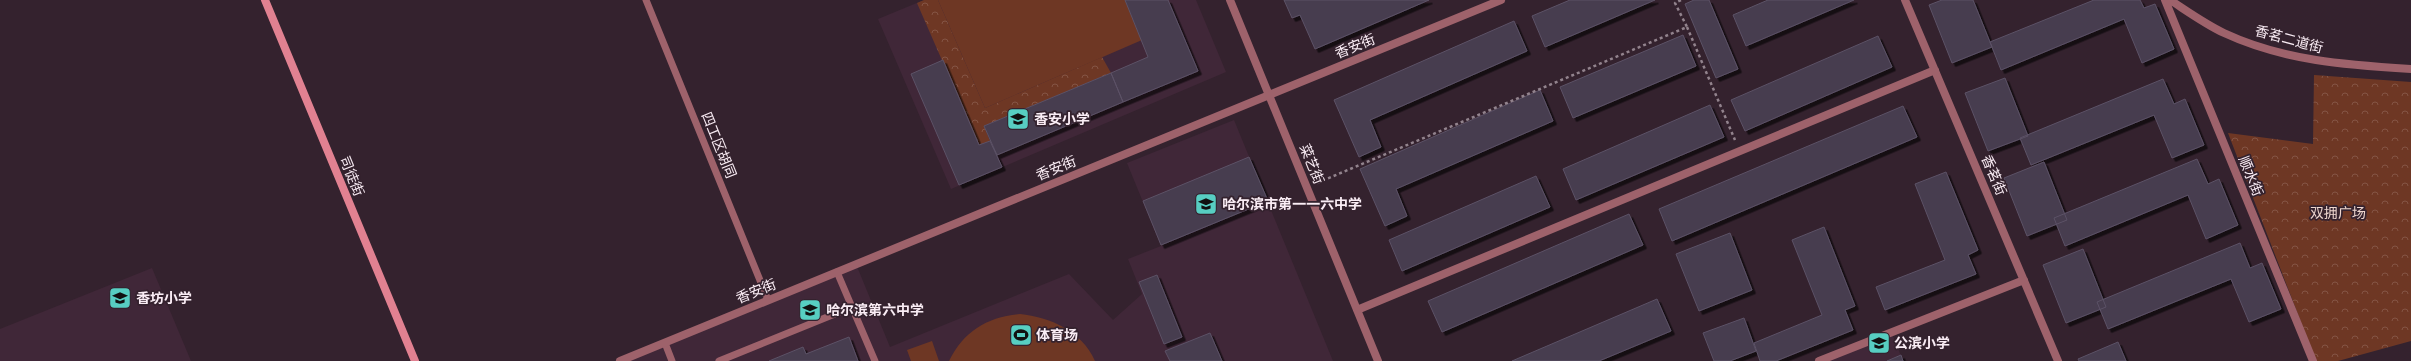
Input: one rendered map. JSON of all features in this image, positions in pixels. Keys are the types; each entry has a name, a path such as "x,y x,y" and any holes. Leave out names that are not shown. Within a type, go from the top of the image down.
{"main road":[{"name":"司徒街","path":"265,0 415,361"}],"street":[{"name":"菜艺街","path":"1230,0 1378,361"},
{"name":"香安街","path":"620,361 1501,0"},
{"name":"香茗街","path":"1905,0 2058,361"},
{"name":"顺水街","path":"2166,0 2313,361"},
{"name":"香茗二道街","path":"2170,0 2224,33 2270,51 2327,63 2411,69"},
{"path":"1357,310 1935,70"},
{"path":"1819,361 2024,280"}],"lane":[{"name":"四工区胡同","path":"646,0 768,300"},
{"path":"837,272 875,361"},
{"path":"719,361 852,307"},
{"path":"665,343 672,361"}],"path":[{"path":"1681,0 1675,3 1687,27 1740,150"},
{"path":"1307,187 1687,27"}],"shaded area":[{"name":"香安小学","path":"924,0 1196,0 1226,72 951,189 878,19"},
{"path":"1234,120 1333,361 620,361 856,264 890,347 1069,274 1113,320 1142,294 1128,259 1161,246 1127,163"},
{"name":"香坊小学","path":"152,268 191,361 0,361 0,329"},
{"name":"公滨小学","path":"1891,331 1903,361 1819,361"}],"green space":[{"path":"924,0 938,0 985,108 1102,57 1111,73 984,126 990,141 979,145 917,3"},
{"path":"938,0 1125,0 1142,40 985,108"},
{"name":"双拥广场","path":"2314,75 2411,82 2411,341 2338,361 2316,361 2228,133 2313,144"},
{"name":"体育场","path":"1020,314 1043,318 1064,327 1082,341 1095,361 949,361 962,341 978,327 997,318"},
{"path":"932,341 939,361 911,361 907,350"}],"building":[{"path":"1125,0 1168,0 1198,71 1123,102 1111,73 1148,57"},
{"path":"1284,0 1429,0 1315,49 1300,15 1292,18"},
{"path":"1570,0 1655,0 1545,47 1532,16"},
{"path":"1694,0 1709,0 1738,69 1716,78 1685,4"},
{"path":"1768,0 1854,0 1746,46 1733,15"},
{"path":"1942,0 1973,0 1992,47 1952,63 1929,5"},
{"path":"2094,0 2140,0 2144,8 2155,4 2174,49 2142,63 2124,19 2001,70 1990,42"},
{"path":"1514,21 1527,51 1370,120 1381,147 1359,157 1334,100"},
{"path":"1683,35 1696,66 1573,118 1560,87"},
{"path":"1878,36 1892,67 1745,131 1731,100"},
{"path":"943,60 979,145 990,141 1002,167 959,185 911,74"},
{"path":"1111,73 1123,102 997,155 984,126"},
{"path":"2005,78 2028,136 1988,151 1965,93"},
{"path":"2163,79 2174,104 2185,99 2204,145 2172,158 2154,115 2031,165 2020,138"},
{"path":"1540,90 1553,121 1396,189 1407,216 1385,226 1360,169"},
{"path":"1710,105 1724,137 1576,200 1563,169"},
{"path":"1903,106 1917,137 1672,241 1659,209"},
{"path":"1249,157 1268,201 1161,245 1143,201"},
{"path":"2197,159 2208,184 2219,179 2238,225 2206,239 2188,195 2065,246 2054,218"},
{"path":"2044,162 2067,220 2027,236 2004,178"},
{"path":"1946,172 1978,250 1968,255 1976,274 1885,310 1876,287 1945,260 1915,184"},
{"path":"1536,176 1550,207 1402,271 1389,240"},
{"path":"1629,214 1643,245 1442,332 1428,301"},
{"path":"1824,227 1855,306 1845,310 1853,330 1776,361 1760,361 1754,343 1822,315 1792,240"},
{"path":"1730,233 1752,290 1699,311 1676,254"},
{"path":"2240,243 2250,268 2262,263 2281,309 2249,322 2231,279 2108,329 2097,302"},
{"path":"2083,249 2106,307 2066,323 2043,265"},
{"path":"1157,275 1182,337 1164,344 1139,282"},
{"path":"1657,299 1671,331 1599,361 1512,361"},
{"path":"1744,318 1756,351 1730,361 1714,361 1703,333"},
{"path":"1210,333 1222,361 1170,361 1165,351"},
{"path":"849,337 858,361 769,361 803,347 806,354"},
{"path":"2118,342 2126,361 2079,361 2078,359"},
{"path":"1901,355 1903,361 1887,361"}],"place":[{"name":"香安小学","path":"1018,119"},
{"name":"哈尔滨市第一一六中学","path":"1206,204"},
{"name":"香坊小学","path":"120,298"},
{"name":"哈尔滨第六中学","path":"810,310"},
{"name":"体育场","path":"1021,335"},
{"name":"公滨小学","path":"1879,343"}]}
